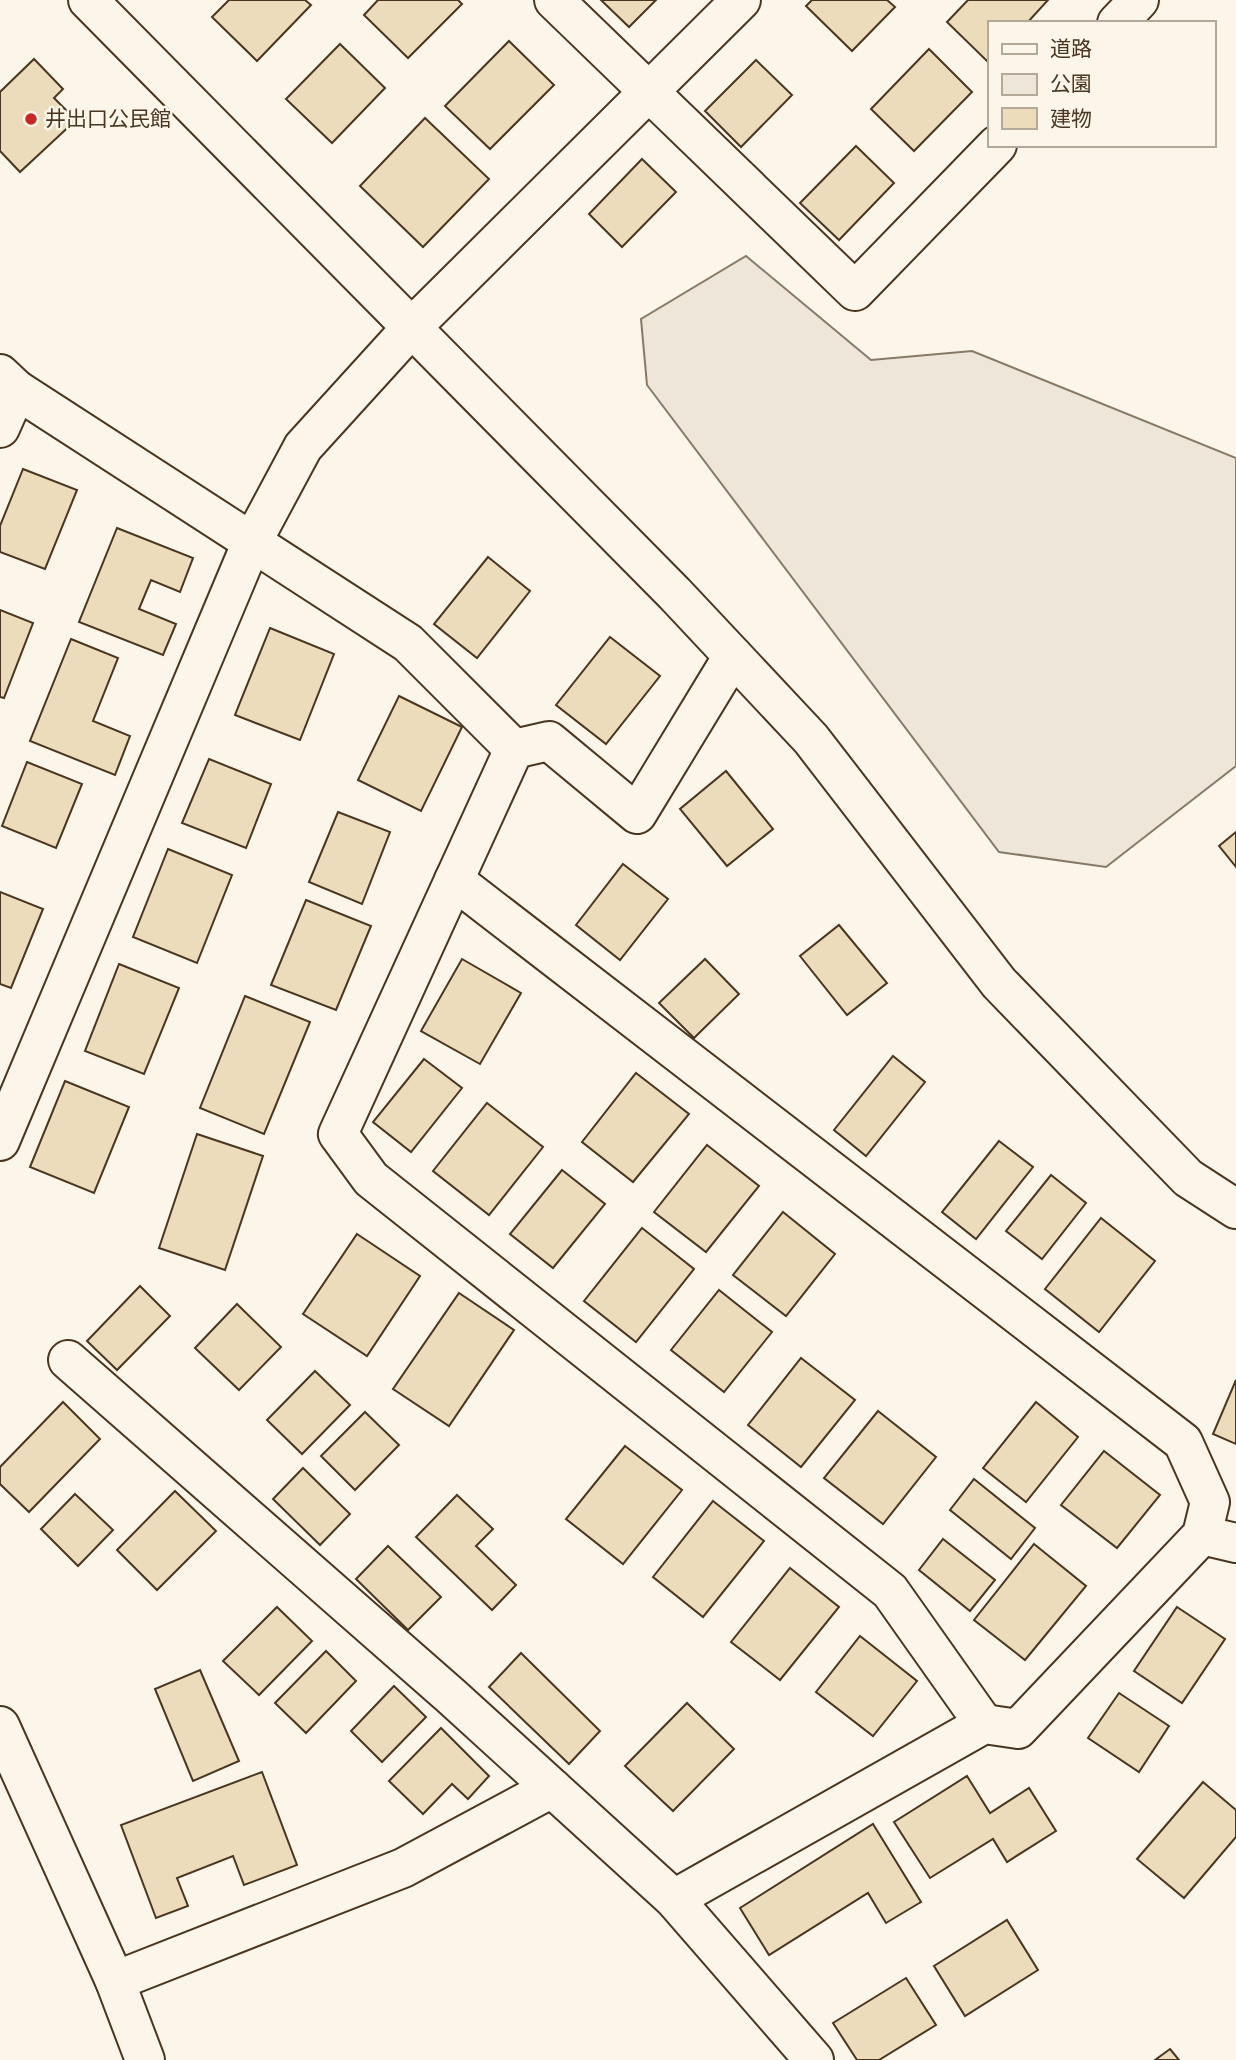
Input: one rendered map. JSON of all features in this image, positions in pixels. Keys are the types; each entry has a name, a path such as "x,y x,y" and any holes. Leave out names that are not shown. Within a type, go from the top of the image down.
{"street":[{"path":"88,0 413,326 811,739 999,983 1188,1178 1236,1209"},
{"path":"554,0 648,94 855,290 995,147"},
{"path":"0,1142 251,544 303,447 413,326 741,0"},
{"path":"1119,21 1139,0"},
{"path":"0,428 8,382 251,544 408,643 513,749"},
{"path":"513,749 549,741 637,814 733,656"},
{"path":"513,749 338,1134 371,1179 890,1591 984,1724"},
{"path":"454,880 1183,1443 1210,1503 1219,1539 1018,1729 984,1724 674,1899"},
{"path":"68,1360 674,1899 814,2060"},
{"path":"0,1726 115,1981 145,2060"},
{"path":"115,1981 403,1868 552,1788"}],"green space":[{"path":"746,256 871,360 972,351 1236,458 1236,766 1106,867 999,852 647,385 641,319"}],"building":[{"path":"229,0 305,0 311,5 257,61 212,17"},
{"path":"378,0 458,0 462,4 408,58 364,15"},
{"path":"601,0 656,0 629,27"},
{"path":"812,0 887,0 895,7 852,51 806,6"},
{"path":"968,0 1048,0 1029,21 988,21 988,62 947,22"},
{"path":"509,41 554,85 490,149 445,106"},
{"path":"340,44 385,88 332,143 286,99"},
{"path":"929,49 972,92 914,151 871,109"},
{"path":"34,59 63,89 54,98 76,120 20,172 0,151 0,92"},
{"path":"756,60 792,95 741,147 705,111"},
{"path":"425,118 489,179 423,247 360,186"},
{"path":"856,146 894,183 839,240 800,203"},
{"path":"642,159 676,192 622,247 589,214"},
{"path":"23,469 77,490 45,569 0,552 0,526"},
{"path":"117,528 193,558 180,592 151,580 139,609 176,624 163,655 79,622"},
{"path":"488,557 530,591 477,658 434,624"},
{"path":"0,610 33,623 4,698 0,697"},
{"path":"270,628 334,654 300,740 235,715"},
{"path":"610,637 660,676 606,744 556,705"},
{"path":"71,639 118,658 93,721 130,736 115,775 30,741"},
{"path":"399,696 462,727 421,811 358,780"},
{"path":"209,759 271,784 246,848 182,823"},
{"path":"27,762 82,784 56,848 2,826"},
{"path":"726,771 773,829 727,866 680,809"},
{"path":"338,812 390,832 362,904 309,882"},
{"path":"1236,832 1236,867 1219,846"},
{"path":"168,849 232,875 197,963 133,937"},
{"path":"623,864 668,899 620,960 576,925"},
{"path":"0,892 43,909 11,988 0,984"},
{"path":"306,900 371,926 336,1010 271,985"},
{"path":"839,925 887,983 847,1015 800,956"},
{"path":"462,959 521,993 480,1064 421,1031"},
{"path":"705,959 739,994 694,1038 659,1003"},
{"path":"119,964 179,988 144,1074 85,1051"},
{"path":"245,996 310,1022 264,1134 200,1108"},
{"path":"893,1056 925,1082 866,1156 834,1130"},
{"path":"424,1059 462,1088 411,1152 373,1122"},
{"path":"636,1073 689,1114 633,1182 582,1142"},
{"path":"65,1081 129,1107 94,1193 30,1167"},
{"path":"487,1103 543,1147 489,1215 433,1171"},
{"path":"197,1134 263,1156 225,1270 159,1248"},
{"path":"999,1141 1033,1167 976,1239 942,1212"},
{"path":"707,1145 759,1186 706,1252 654,1212"},
{"path":"562,1170 605,1204 553,1268 510,1234"},
{"path":"1051,1175 1086,1203 1042,1259 1006,1231"},
{"path":"783,1212 835,1254 786,1316 733,1275"},
{"path":"1101,1218 1155,1261 1099,1332 1045,1289"},
{"path":"642,1228 694,1269 636,1342 584,1301"},
{"path":"357,1234 420,1276 367,1356 303,1314"},
{"path":"140,1286 170,1316 117,1370 87,1341"},
{"path":"719,1290 772,1332 724,1392 671,1350"},
{"path":"459,1293 514,1330 449,1426 393,1389"},
{"path":"237,1304 281,1347 239,1390 195,1348"},
{"path":"801,1358 855,1400 801,1467 748,1425"},
{"path":"315,1371 350,1405 302,1454 267,1420"},
{"path":"1236,1380 1236,1444 1213,1434"},
{"path":"63,1402 100,1439 29,1512 0,1484 0,1467"},
{"path":"1036,1402 1078,1437 1026,1502 983,1468"},
{"path":"878,1411 936,1457 883,1524 824,1478"},
{"path":"365,1412 399,1445 355,1490 321,1456"},
{"path":"625,1446 682,1490 623,1564 566,1519"},
{"path":"1104,1451 1160,1495 1117,1548 1061,1505"},
{"path":"303,1468 350,1514 320,1545 273,1499"},
{"path":"974,1479 1035,1528 1011,1559 950,1510"},
{"path":"175,1491 216,1531 157,1590 117,1550"},
{"path":"75,1494 113,1530 78,1566 41,1529"},
{"path":"457,1495 493,1529 476,1546 516,1585 492,1610 416,1537"},
{"path":"713,1501 764,1541 703,1617 653,1577"},
{"path":"943,1539 995,1580 970,1611 919,1570"},
{"path":"1034,1544 1086,1586 1025,1660 974,1620"},
{"path":"388,1546 441,1597 408,1630 356,1579"},
{"path":"790,1568 839,1607 780,1680 731,1642"},
{"path":"277,1607 312,1641 259,1695 223,1661"},
{"path":"1177,1607 1225,1639 1182,1703 1134,1671"},
{"path":"860,1636 917,1681 873,1736 816,1692"},
{"path":"326,1651 356,1681 306,1733 275,1703"},
{"path":"521,1653 600,1731 569,1764 489,1687"},
{"path":"200,1670 239,1761 193,1781 155,1689"},
{"path":"394,1686 426,1717 382,1762 351,1731"},
{"path":"1119,1693 1169,1726 1139,1772 1088,1738"},
{"path":"687,1703 734,1749 673,1811 625,1766"},
{"path":"441,1728 489,1776 468,1799 452,1784 423,1814 389,1781"},
{"path":"262,1772 297,1865 244,1885 233,1856 177,1878 188,1906 156,1918 121,1825"},
{"path":"967,1776 990,1813 1029,1788 1056,1831 1007,1862 993,1839 930,1878 894,1822"},
{"path":"1203,1782 1236,1810 1236,1837 1184,1898 1137,1859"},
{"path":"873,1824 921,1902 886,1923 868,1893 769,1955 740,1908"},
{"path":"1007,1920 1038,1970 965,2016 934,1966"},
{"path":"906,1978 936,2025 879,2060 857,2060 833,2023"},
{"path":"1170,2049 1179,2060 1155,2060"}],"place":[{"name":"井出口公民館","path":"31,119"}]}
